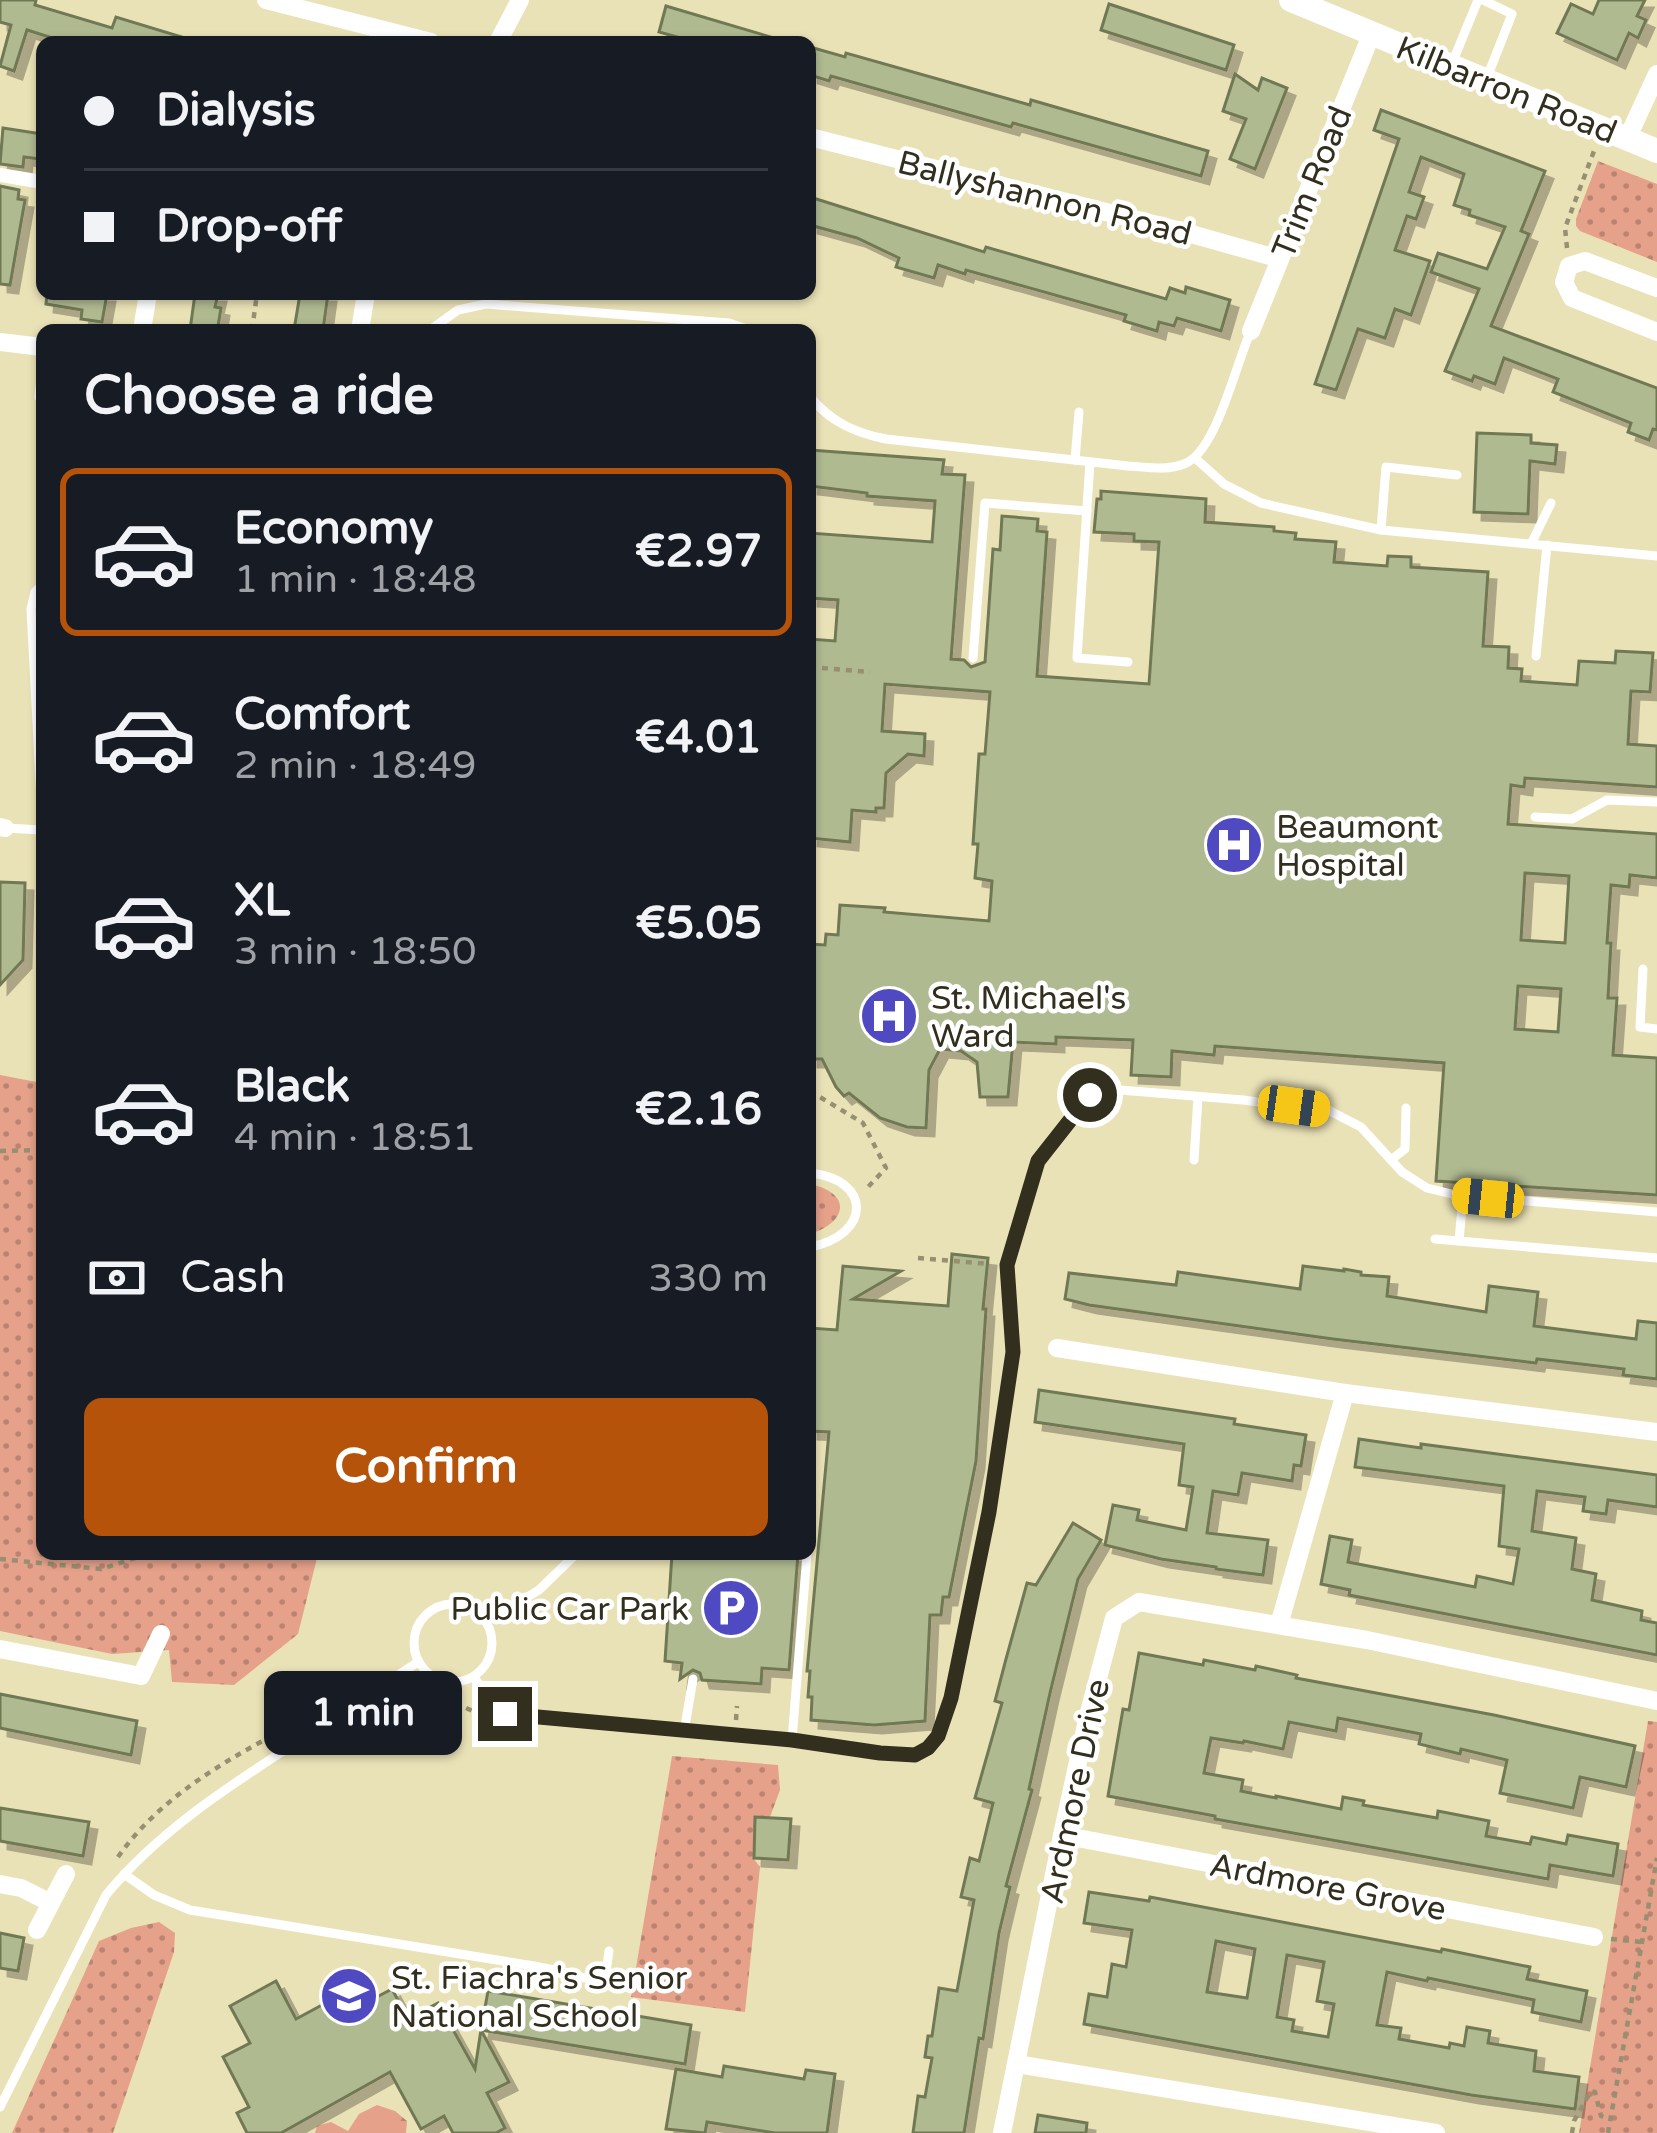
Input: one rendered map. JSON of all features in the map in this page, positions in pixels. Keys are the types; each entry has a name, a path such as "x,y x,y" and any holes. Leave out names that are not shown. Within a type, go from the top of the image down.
{"street":[{"path":"266,0 407,36"},
{"path":"501,36 520,0"},
{"name":"Kilbarron Road","path":"1291,0 1657,151"},
{"name":"Trim Road","path":"1251,331 1372,33"},
{"path":"1627,139 1657,74"},
{"name":"Ballyshannon Road","path":"816,139 1280,259"},
{"path":"0,175 36,181"},
{"path":"1657,288 1586,261 1569,266 1564,282 1572,298 1657,332"},
{"path":"0,342 36,346"},
{"path":"1058,1348 1345,1393 1657,1432"},
{"path":"1279,1625 1345,1393"},
{"name":"Ardmore Drive","path":"1002,2133 1088,1716 1114,1618 1138,1601 1657,1701"},
{"path":"0,1649 141,1676 161,1634"},
{"name":"Ardmore Grove","path":"1062,1835 1594,1937"},
{"path":"38,1930 66,1874"},
{"path":"0,1884 21,1888 51,1904"},
{"path":"1016,2064 1436,2133"}],"lane":[{"path":"1450,66 1481,0 1512,14 1486,80"},
{"path":"438,324 458,310 486,304 732,324"},
{"path":"816,402 841,425 886,440 1090,462 1162,468 1183,465 1208,442 1251,331"},
{"path":"1075,460 1078,412"},
{"path":"1195,458 1224,484 1262,503 1382,530 1657,556"},
{"path":"1090,462 1077,658 1128,662"},
{"path":"1382,530 1386,467 1457,475"},
{"path":"973,658 985,503 1087,511"},
{"path":"1532,542 1551,503"},
{"path":"1536,656 1547,544"},
{"path":"36,591 32,609 36,693"},
{"path":"1535,817 1572,819 1607,800 1657,802"},
{"path":"2,828 36,830"},
{"path":"1643,969 1640,1027 1657,1029"},
{"path":"473,1677 505,1714 529,1718 915,1755 928,1748 938,1736 951,1698 985,1532 1013,1352 1007,1265 1038,1161 1090,1095 1102,1090 1330,1111 1361,1127 1402,1172 1427,1188 1463,1196 1657,1211"},
{"path":"1195,1160 1198,1097"},
{"path":"1392,1159 1405,1149 1406,1108"},
{"path":"816,1174 838,1180 850,1190 857,1212 848,1231 834,1242 816,1246"},
{"path":"1459,1241 1463,1196"},
{"path":"1435,1239 1657,1258"},
{"path":"486,1622 539,1590 570,1560"},
{"path":"792,1740 807,1560"},
{"path":"436,1607 467,1607 486,1622 492,1643 489,1659 473,1677 452,1683 438,1680 418,1662 413,1643 416,1628 436,1607"},
{"path":"0,2107 106,1895 124,1874 231,1784 418,1662"},
{"path":"684,1732 693,1679"},
{"path":"124,1874 154,1895 190,1910 534,1966 600,1983 605,1980 609,1951"}],"path":[{"path":"1569,266 1564,228 1603,128"},
{"path":"816,668 870,672"},
{"path":"816,1095 863,1123 879,1149 886,1168 856,1200"},
{"path":"0,1151 36,1150"},
{"path":"918,1258 1007,1265"},
{"path":"0,1558 100,1569 129,1560"},
{"path":"360,1722 398,1698 425,1694 482,1716 496,1704"},
{"path":"736,1720 737,1706"},
{"path":"288,1726 298,1742"},
{"path":"1608,2133 1657,1858"},
{"path":"1594,1937 1642,1942"},
{"path":"1572,2133 1591,2091 1601,2116 1611,2120"}],"green space":[{"path":"1598,161 1657,184 1657,262 1576,226"},
{"path":"0,1075 36,1082 36,1560 316,1560 298,1634 234,1685 172,1682 169,1650 112,1654 0,1631"},
{"path":"816,1186 833,1194 840,1208 816,1232"},
{"path":"1648,1721 1657,1722 1657,2133 1579,2133"},
{"path":"672,1756 778,1765 780,1790 770,1817 755,1818 754,1859 760,1867 745,2012 631,1997"},
{"path":"159,1922 175,1933 174,1952 113,2133 12,2133 99,1941"},
{"path":"377,2105 407,2121 406,2133 315,2133 317,2126 331,2122 348,2131 359,2114"}],"building":[{"path":"0,0 36,0 35,5 112,28 116,17 178,36 46,36 27,30 14,71 0,66 11,25 0,22"},
{"path":"1599,0 1645,0 1637,16 1646,20 1638,38 1629,33 1617,60 1557,33 1571,4 1593,14"},
{"path":"1109,4 1234,45 1226,70 1101,30"},
{"path":"666,6 767,36 673,36 659,32"},
{"path":"816,49 1030,105 1031,100 1208,151 1201,176 831,76 829,81 816,77"},
{"path":"1235,74 1258,90 1262,78 1287,88 1255,169 1230,159 1246,119 1223,111"},
{"path":"1381,110 1545,171 1521,231 1529,234 1491,326 1657,388 1657,430 1653,429 1649,440 1628,432 1631,423 1553,392 1558,379 1504,358 1495,384 1445,371 1479,289 1431,272 1438,253 1487,269 1505,227 1454,205 1464,174 1421,157 1409,192 1424,197 1416,219 1407,216 1395,250 1430,261 1411,315 1395,309 1385,338 1358,329 1336,390 1315,384 1399,139 1374,130"},
{"path":"3,128 36,133 36,158 24,157 23,167 0,164"},
{"path":"0,186 19,190 18,199 25,200 10,285 0,284"},
{"path":"816,199 984,252 986,247 1166,299 1170,288 1185,293 1186,287 1230,300 1221,331 1177,318 1174,326 1159,322 1157,331 1124,321 1126,315 966,270 965,274 938,265 934,278 896,267 899,258 857,238 816,227"},
{"path":"46,300 106,300 102,322 81,319 82,310 46,304"},
{"path":"194,300 217,300 215,307 221,308 218,324 191,324"},
{"path":"299,300 327,300 324,324 295,324"},
{"path":"1477,433 1531,435 1531,443 1557,445 1555,464 1530,461 1528,514 1474,512"},
{"path":"816,450 944,460 942,474 965,475 951,659 964,660 971,667 985,662 993,549 1000,550 1002,516 1038,519 1037,531 1047,532 1037,676 1149,684 1159,542 1134,541 1134,534 1094,532 1101,491 1206,499 1205,522 1274,527 1274,531 1296,533 1295,539 1336,542 1334,562 1387,566 1388,556 1411,557 1411,567 1488,572 1483,646 1509,647 1508,668 1522,669 1521,681 1577,685 1579,661 1615,663 1616,651 1653,653 1650,692 1631,691 1628,744 1657,746 1657,787 1525,778 1524,787 1511,785 1508,824 1657,834 1657,878 1630,875 1629,887 1611,885 1607,943 1611,943 1608,998 1617,998 1613,1055 1657,1058 1657,1195 1436,1181 1444,1063 1215,1046 1214,1055 1172,1051 1171,1077 1131,1075 1133,1040 1056,1037 1056,1044 1013,1042 1008,1097 980,1097 977,1062 961,1051 940,1049 929,1070 926,1128 880,1118 849,1093 844,1096 822,1059 816,1059 816,944 825,945 826,934 838,935 840,905 989,921 992,881 975,878 978,844 973,844 979,754 985,754 990,692 885,684 882,731 925,734 924,756 908,754 886,773 884,808 852,810 850,842 816,839 816,639 835,641 838,600 816,598 816,533 932,542 935,501 816,487","holes":["1525,873 1569,876 1565,943 1521,940","1518,986 1561,989 1558,1032 1515,1029"]},
{"path":"0,882 25,883 23,960 0,985"},
{"path":"952,1254 988,1258 976,1461 949,1597 943,1597 941,1615 930,1615 925,1721 874,1725 811,1720 807,1671 829,1432 816,1431 816,1328 837,1330 843,1266 901,1271 853,1299 948,1306"},
{"path":"1303,1266 1389,1277 1387,1296 1486,1312 1489,1286 1538,1292 1534,1326 1636,1339 1638,1321 1657,1323 1657,1379 1623,1375 1624,1369 1333,1339 1065,1299 1069,1273 1176,1285 1178,1272 1300,1289"},
{"path":"1039,1390 1235,1419 1234,1424 1306,1435 1301,1466 1294,1465 1292,1481 1242,1473 1238,1495 1213,1491 1207,1533 1268,1540 1263,1575 1105,1545 1113,1505 1139,1510 1137,1520 1186,1530 1193,1487 1179,1485 1184,1444 1035,1422"},
{"path":"1359,1439 1657,1475 1657,1507 1608,1500 1606,1514 1583,1511 1585,1497 1537,1491 1532,1531 1576,1538 1572,1569 1596,1574 1592,1600 1642,1611 1641,1620 1657,1623 1657,1655 1349,1595 1350,1590 1321,1584 1330,1536 1352,1540 1348,1562 1475,1587 1477,1576 1513,1584 1519,1549 1499,1546 1504,1486 1355,1467"},
{"path":"1073,1523 1101,1540 1078,1579 1050,1693 1032,1790 1006,1886 1010,1887 964,2133 913,2133 918,2096 925,2097 932,2058 925,2057 939,1988 957,1991 974,1900 961,1897 970,1858 979,1861 993,1803 975,1798 1002,1703 995,1701 1006,1659 1027,1583 1036,1585"},
{"name":"Public Car Park","path":"672,1560 798,1560 789,1670 762,1668 761,1684 702,1680 693,1670 680,1679 682,1663 665,1661"},
{"path":"1139,1653 1203,1665 1204,1660 1255,1670 1256,1666 1635,1746 1626,1787 1580,1777 1573,1808 1500,1793 1507,1760 1419,1744 1421,1734 1338,1718 1336,1731 1289,1722 1283,1749 1211,1738 1204,1773 1243,1780 1241,1791 1341,1809 1343,1797 1437,1818 1438,1811 1489,1821 1486,1836 1530,1844 1532,1837 1566,1844 1568,1835 1618,1844 1613,1876 1550,1865 1548,1879 1108,1796 1123,1709 1129,1710"},
{"path":"0,1694 137,1721 131,1755 0,1728"},
{"path":"0,1808 89,1822 83,1856 0,1841"},
{"path":"755,1817 791,1819 788,1860 754,1858"},
{"path":"1089,1892 1149,1901 1150,1897 1530,1967 1527,1979 1587,1991 1581,2022 1532,2012 1534,2000 1387,1972 1377,2025 1401,2028 1399,2039 1449,2048 1450,2043 1464,2046 1467,2027 1490,2031 1488,2043 1536,2051 1534,2071 1579,2077 1575,2109 1471,2095 1084,2024 1089,1994 1107,1997 1112,1964 1126,1967 1132,1930 1084,1923","holes":["1216,1941 1255,1949 1247,1998 1207,1992","1287,1955 1324,1962 1317,2001 1334,2004 1328,2037 1292,2031 1294,2020 1277,2017"]},
{"path":"0,1933 24,1938 18,1971 0,1968"},
{"path":"276,1981 296,2019 322,2005 327,2014 369,1991 373,1999 392,1989 408,2019 438,2003 475,2069 481,2030 509,2082 487,2093 505,2128 496,2133 453,2133 444,2116 421,2129 390,2072 281,2133 247,2133 237,2113 249,2107 223,2057 250,2043 230,2006"},
{"path":"488,1991 691,2025 685,2064 481,2030"},
{"path":"724,2066 804,2079 806,2070 835,2074 827,2133 775,2133 707,2122 705,2133 666,2129 676,2069 722,2077"},
{"path":"1038,2115 1087,2123 1086,2133 1035,2133"}],"place":[{"name":"Beaumont Hospital","path":"1234,845"},
{"name":"St. Michael's Ward","path":"889,1016"},
{"name":"Public Car Park","path":"731,1608"},
{"name":"St. Fiachra's Senior National School","path":"349,1996"}],"route":[{"path":"505,1714 792,1740 880,1753 915,1755 928,1748 938,1736 951,1698 989,1512 1013,1352 1007,1265 1038,1161 1090,1095"}]}
